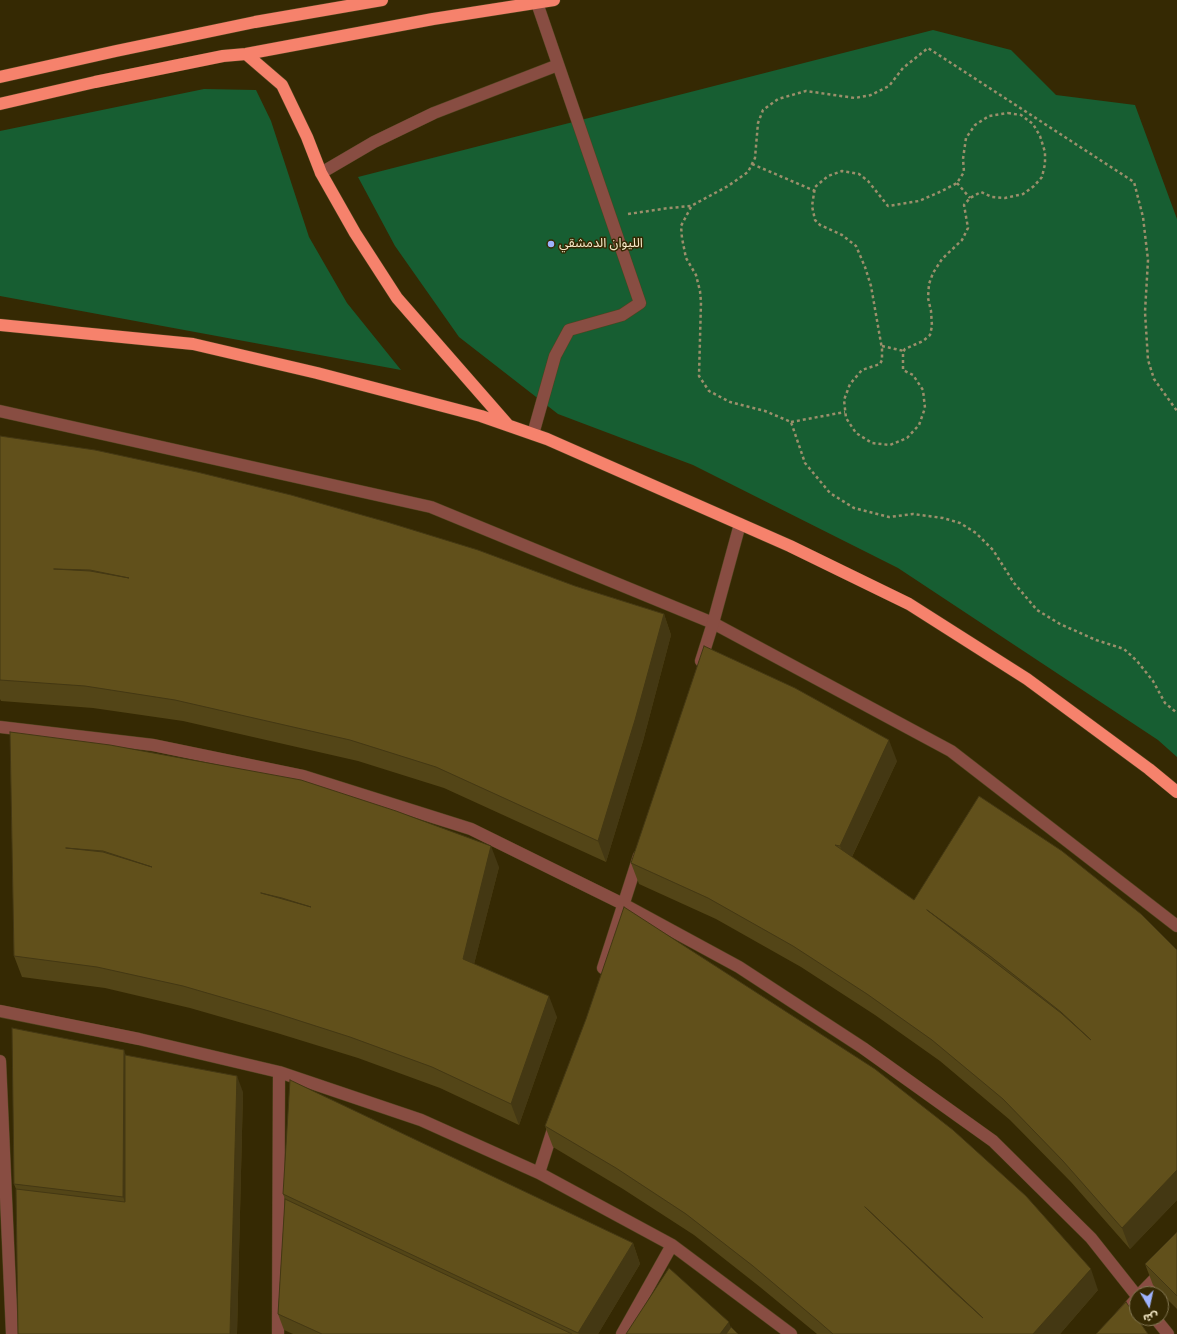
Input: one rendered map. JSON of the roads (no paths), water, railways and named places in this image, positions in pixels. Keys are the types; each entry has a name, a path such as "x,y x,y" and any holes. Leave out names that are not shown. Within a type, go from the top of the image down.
{"highway":[{"path":"0,77 254,22 382,0"},
{"path":"0,104 95,82 223,56 246,54 433,19 554,0"},
{"path":"246,54 282,85 307,137 321,173 355,233 397,298 509,426"},
{"path":"0,325 193,344 317,373 480,416 547,439 790,546 909,604 1026,679 1149,769 1177,792"}],"street":[{"path":"533,434 555,356 569,330 622,315 640,303 537,3"},
{"path":"321,173 374,142 434,113 558,65"},
{"path":"0,411 431,507 713,623 951,751 1177,926"},
{"path":"699,668 740,524"},
{"path":"0,727 153,745 303,776 471,829 624,904 738,967 864,1048 993,1141 1090,1238 1129,1287"},
{"path":"600,979 643,844"},
{"path":"0,1011 139,1039 279,1072 421,1120 539,1173 672,1245 791,1334"},
{"path":"0,1061 3,1220 12,1334"},
{"path":"278,1334 279,1072"},
{"path":"539,1173 558,1113"},
{"path":"622,1334 672,1245"},
{"path":"1148,1286 1177,1256"},
{"path":"1106,1334 1129,1307"},
{"path":"1162,1326 1168,1334"}],"place":[{"name":"الليوان الدمشقي","path":"551,244"}]}
